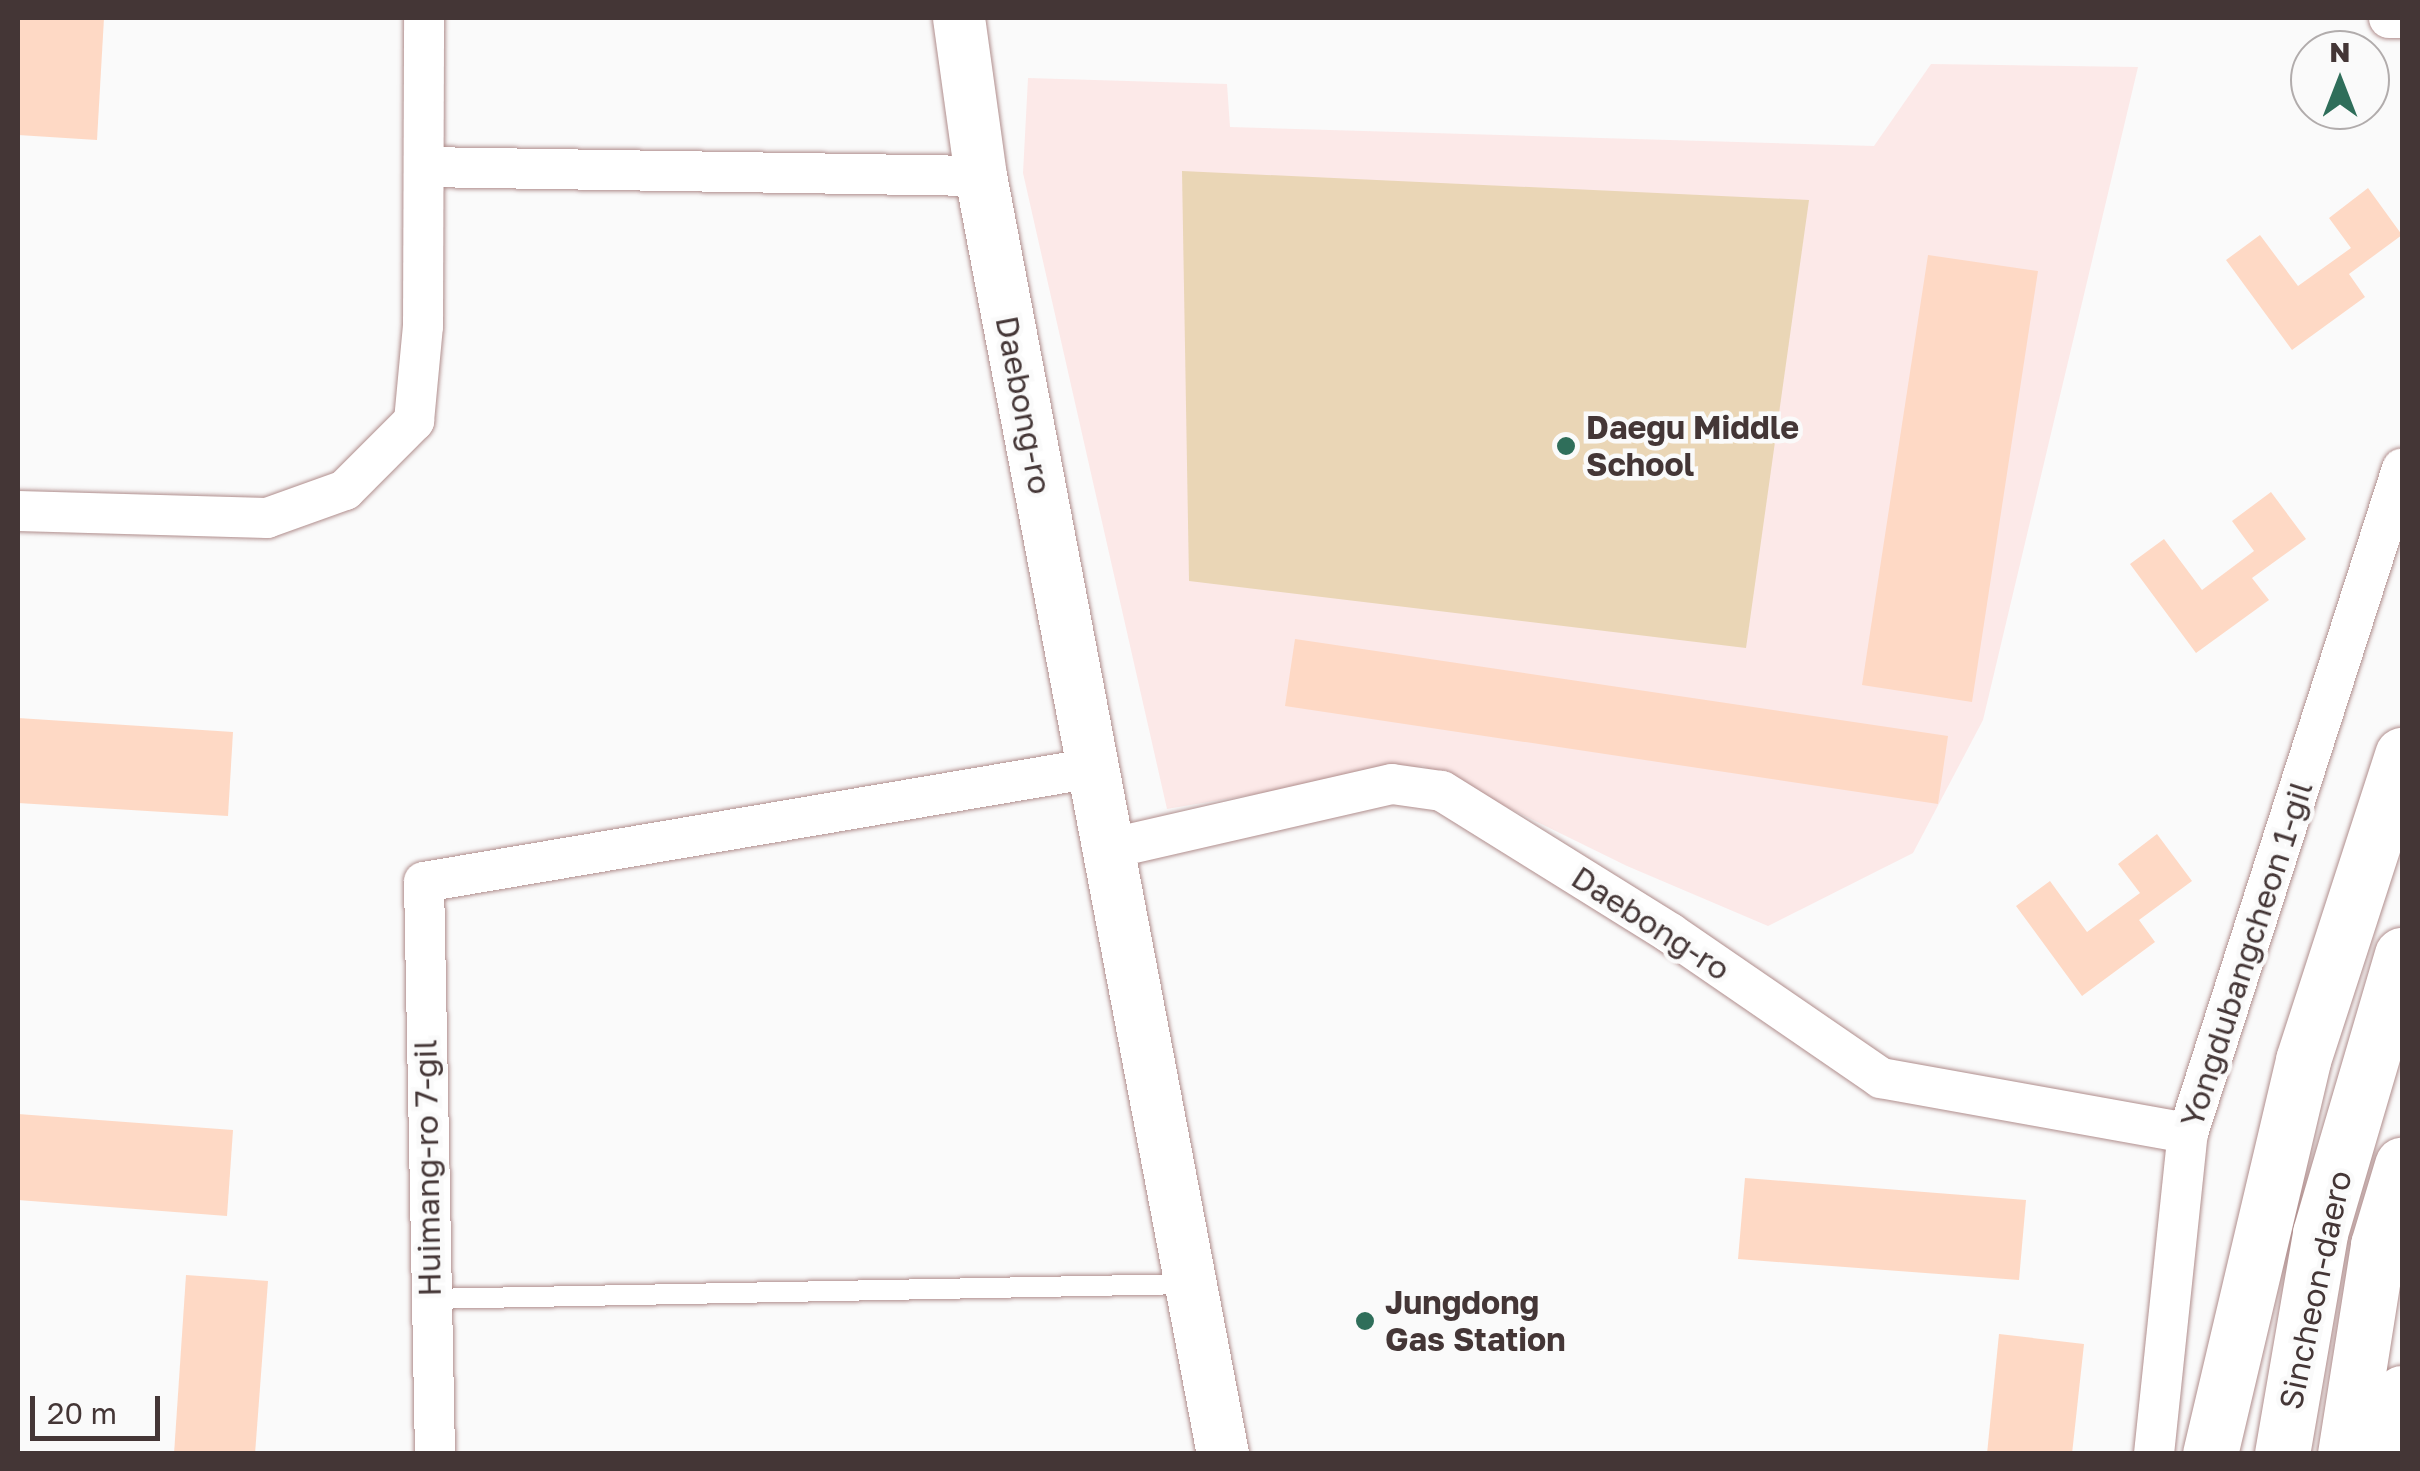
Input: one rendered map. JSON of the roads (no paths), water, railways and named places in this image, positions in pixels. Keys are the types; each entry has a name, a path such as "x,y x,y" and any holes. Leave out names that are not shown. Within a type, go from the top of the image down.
{"highway":[{"path":"2210,1454 2304,1060 2402,755"},
{"name":"Sincheon-daero","path":"2282,1454 2320,1234 2402,955"},
{"name":"Sincheon-daero","path":"2345,1454 2378,1245 2402,1165"},
{"path":"2392,1454 2402,1393"}],"street":[{"path":"18,511 267,518 345,490 414,422 423,326 424,18"},
{"name":"Daebong-ro","path":"959,18 981,176 1222,1454"},
{"path":"2389,18 2402,18"},
{"path":"424,168 981,176"},
{"name":"Yongdubangcheon 1-gil","path":"2154,1454 2188,1133 2402,469"},
{"name":"Huimang-ro 7-gil","path":"435,1454 428,1299 424,882 1093,768"},
{"name":"Daebong-ro","path":"1108,849 1392,784 1442,790 1670,933 1881,1078 2188,1133"}],"lane":[{"path":"428,1299 1190,1284"}],"place":[{"name":"Daegu Middle School","path":"1566,446"},
{"name":"Jungdong Gas Station","path":"1365,1321"}]}
